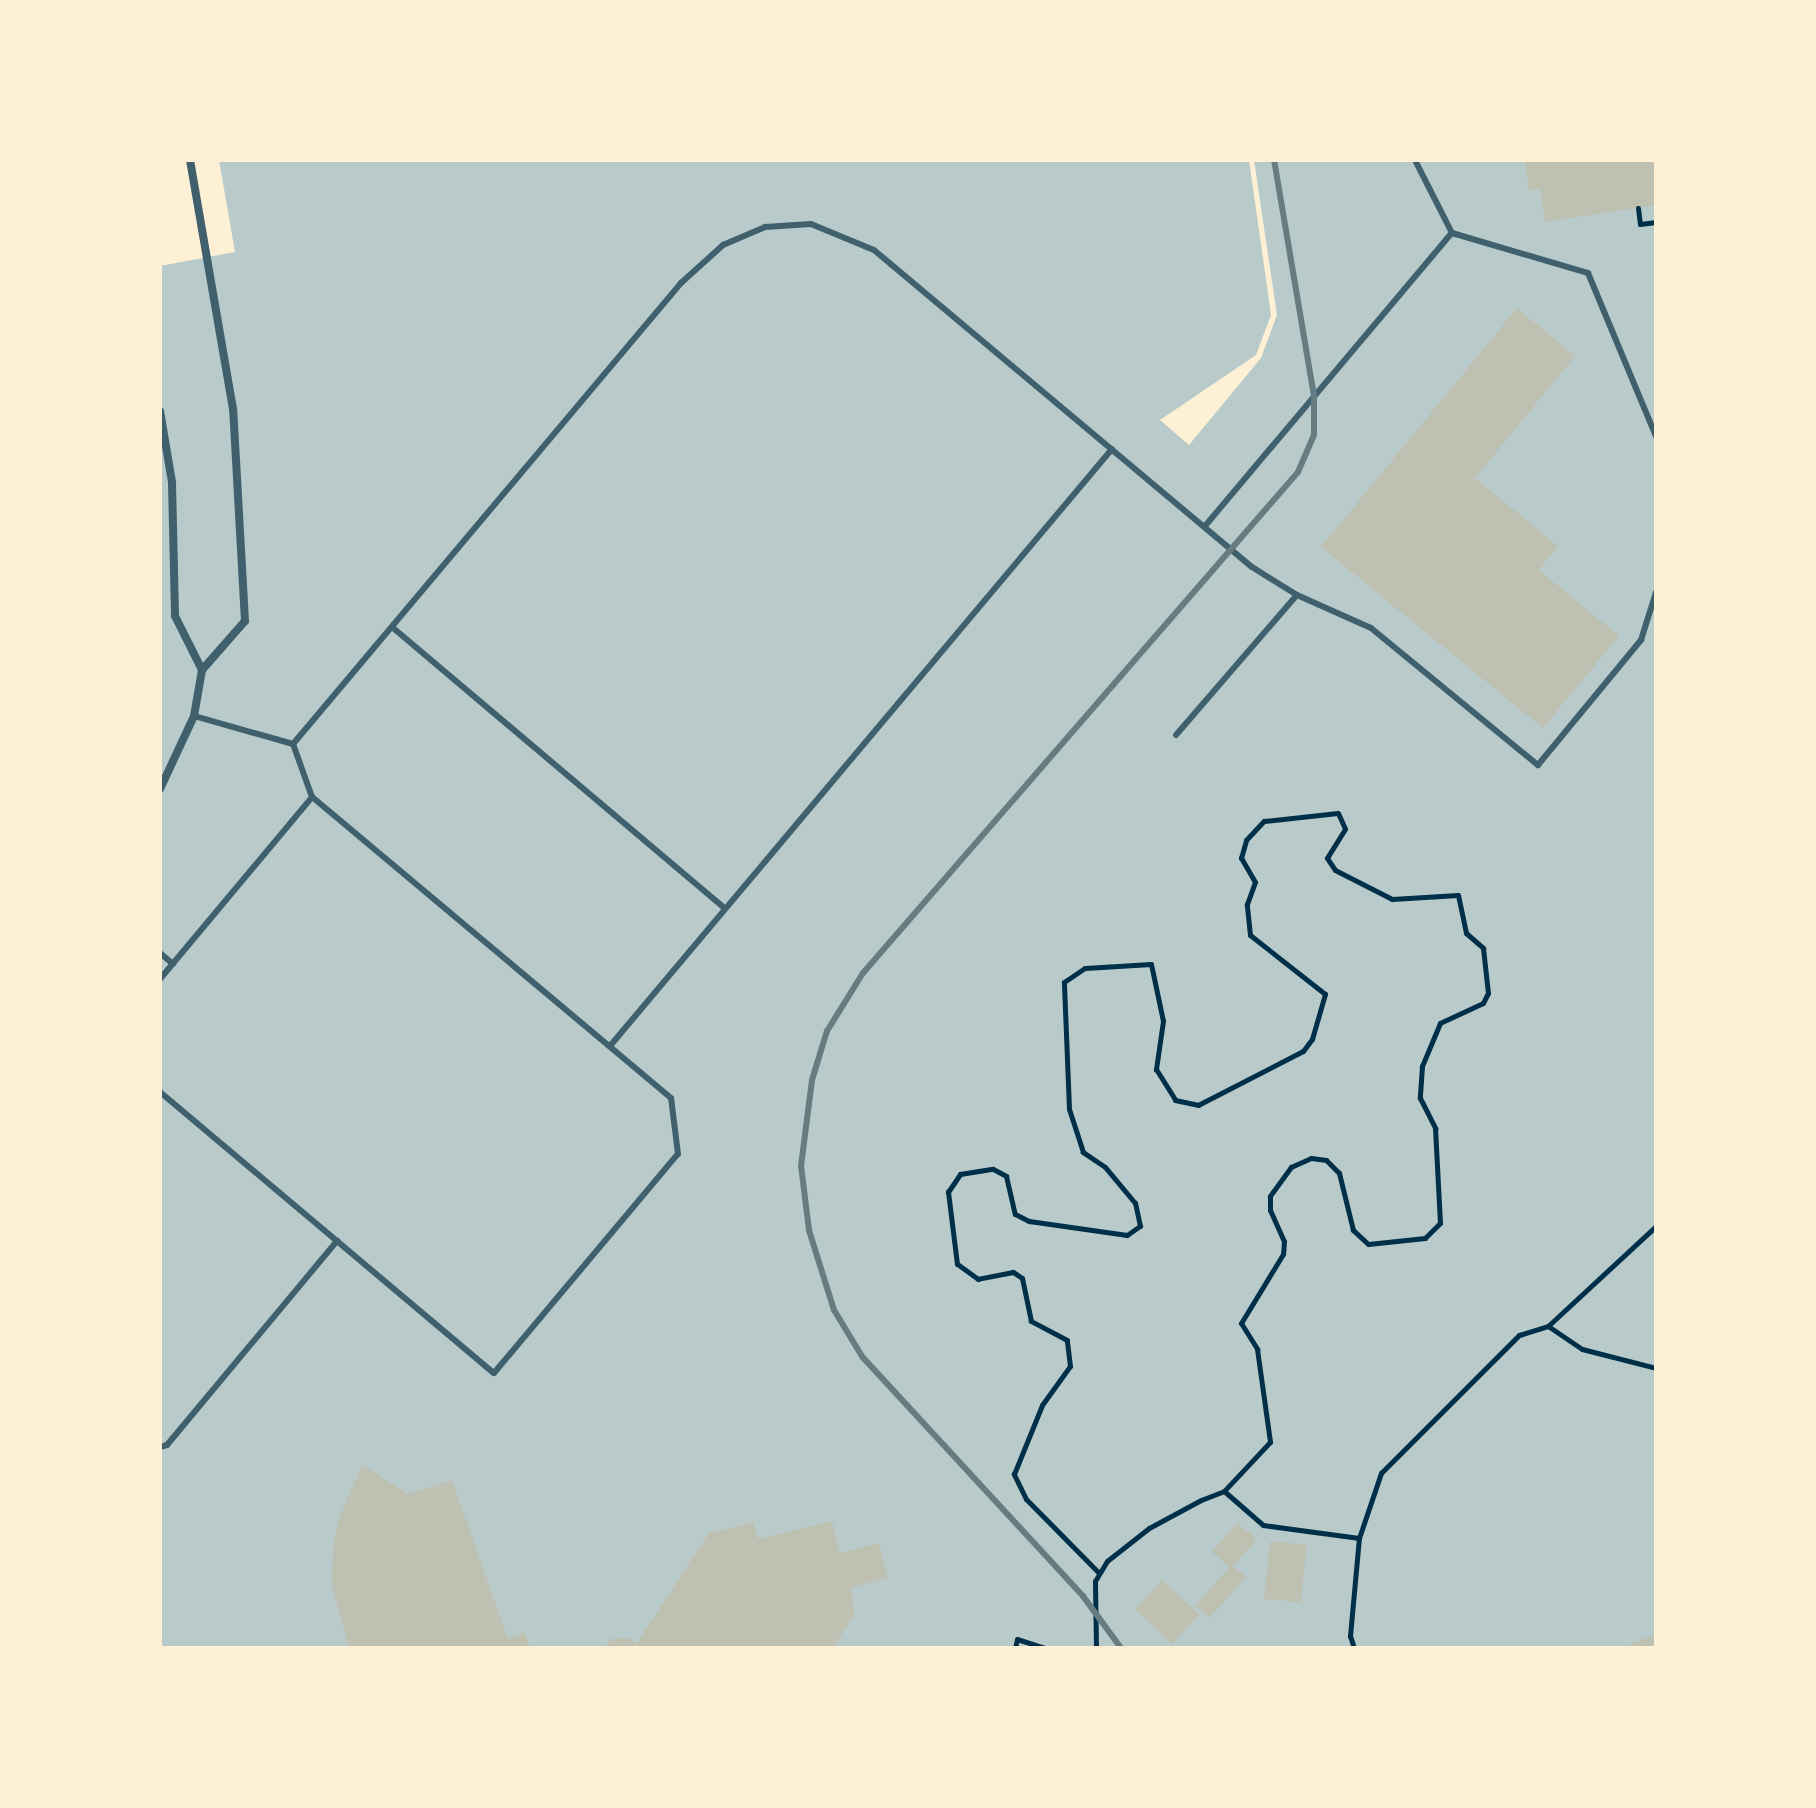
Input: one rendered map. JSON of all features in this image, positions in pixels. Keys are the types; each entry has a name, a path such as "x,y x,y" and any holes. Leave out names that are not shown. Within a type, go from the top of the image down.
{"street":[{"path":"160,789 194,716 202,670 245,621 233,409 190,160"},
{"path":"160,411 172,482 175,616 202,670"}],"lane":[{"path":"1415,160 1452,233 1588,273 1656,436"},
{"path":"293,744 681,283 723,245 765,227 811,224 874,250 1205,526 1297,595 1371,628 1538,765 1641,640 1656,592"},
{"path":"1205,526 1452,233"},
{"path":"610,1046 1112,449"},
{"path":"1176,735 1297,595"},
{"path":"392,627 725,908"},
{"path":"194,716 293,744"},
{"path":"160,1092 494,1373 678,1154 671,1098 312,797 293,744"},
{"path":"160,979 312,797"},
{"path":"160,953 173,964"},
{"path":"160,1447 167,1445 337,1241"}],"path":[{"path":"1638,208 1640,224 1656,222"},
{"path":"1096,1648 1099,1573 1121,1546 1224,1491 1270,1442 1257,1349 1241,1323 1283,1254 1284,1241 1270,1210 1270,1196 1291,1167 1311,1158 1326,1160 1339,1173 1353,1230 1368,1244 1425,1238 1440,1223 1435,1128 1420,1098 1422,1066 1440,1023 1483,1003 1488,993 1483,948 1466,933 1458,895 1392,899 1335,870 1327,858 1345,829 1338,813 1264,821 1246,840 1241,858 1255,882 1247,904 1250,935 1325,994 1312,1039 1303,1051 1198,1105 1175,1100 1156,1069 1163,1021 1151,964 1085,968 1064,982 1061,1015 1069,1109 1078,1138 1083,1152 1105,1167 1135,1203 1140,1226 1127,1235 1029,1221 1015,1214 1006,1176 993,1169 960,1174 948,1192 957,1264 978,1279 1013,1272 1022,1278 1031,1321 1067,1340 1070,1366 1042,1405 1014,1474 1026,1499 1099,1573"},
{"path":"1354,1648 1350,1636 1359,1538 1381,1473 1519,1335 1548,1326 1656,1226"},
{"path":"1548,1326 1582,1349 1656,1368"},
{"path":"1224,1491 1263,1525 1359,1538"},
{"path":"1015,1648 1017,1639 1044,1648"}],"shaded area":[{"path":"219,160 1249,160 1271,315 1256,355 1160,420 1189,445 1261,358 1277,315 1254,160 1656,160 1656,1648 160,1648 160,266 235,252"}],"building":[{"path":"1525,160 1656,160 1656,205 1545,222 1540,189 1529,191"},
{"path":"1517,308 1575,356 1475,478 1558,546 1539,570 1619,636 1543,728 1321,547"},
{"path":"362,1465 408,1494 452,1480 508,1639 525,1632 530,1648 349,1648 332,1586 333,1547 339,1518"},
{"path":"832,1521 840,1553 879,1543 888,1578 852,1587 854,1615 833,1648 605,1648 611,1639 628,1638 636,1644 709,1533 753,1522 758,1539"},
{"path":"1237,1523 1257,1539 1233,1566 1246,1577 1210,1618 1195,1606 1229,1567 1212,1552"},
{"path":"1270,1541 1307,1545 1301,1603 1264,1599"},
{"path":"1162,1580 1199,1615 1172,1644 1135,1609"},
{"path":"1652,1636 1656,1648 1630,1648 1633,1643"}],"railway":[{"path":"1121,1648 1083,1596 863,1358 834,1310 809,1230 801,1166 812,1080 827,1031 863,973 1298,472 1314,435 1314,396 1274,160"}]}
